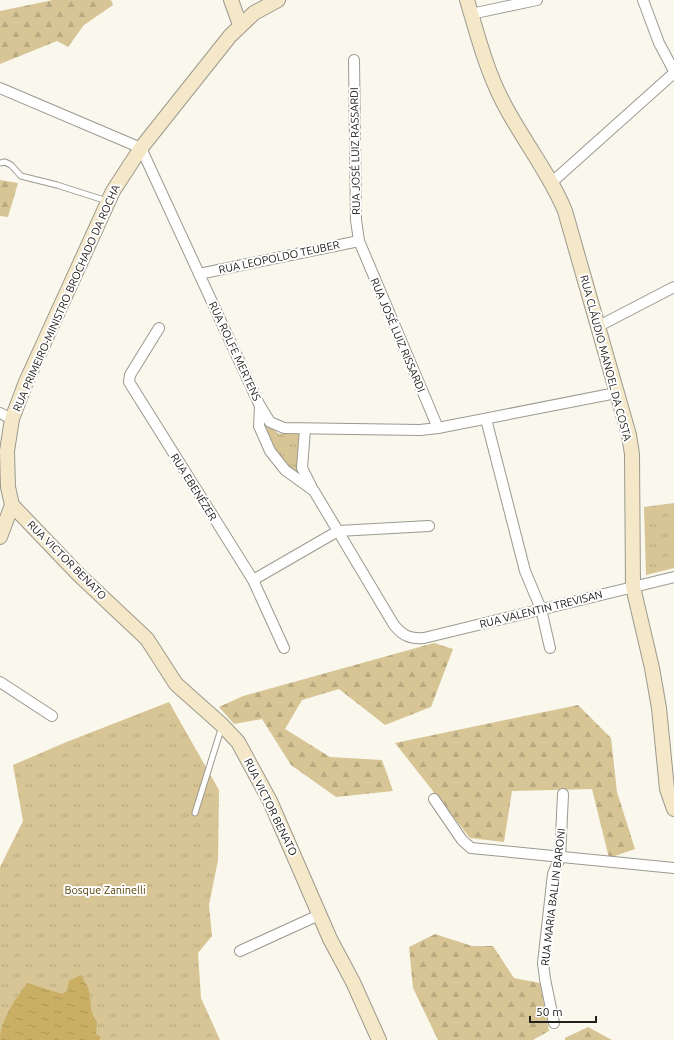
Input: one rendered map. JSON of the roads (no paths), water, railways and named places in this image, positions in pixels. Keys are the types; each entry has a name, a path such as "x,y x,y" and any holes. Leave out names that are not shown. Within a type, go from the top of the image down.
{"street":[{"path":"231,0 240,25"},
{"name":"RUA PRIMEIRO-MINISTRO BROCHADO DA ROCHA","path":"12,505 3,455 6,416 26,382 120,177 219,49 240,25 262,8 278,0"},
{"name":"RUA CLÁUDIO MANOEL DA COSTA","path":"467,0 501,98 551,183 569,220 628,436 632,454 633,587 652,668 659,708 667,789 674,809"},
{"path":"471,14 537,0"},
{"path":"551,183 674,72 659,44 643,0"},
{"name":"RUA JOSÉ LUIZ RASSARDI","path":"354,60 356,220 359,241"},
{"path":"0,88 141,148"},
{"name":"RUA ROLFE MERTENS","path":"141,148 260,406 259,426 270,451 285,470 314,491 394,625 408,637"},
{"name":"RUA LEOPOLDO TEUBER","path":"199,274 359,241"},
{"name":"RUA JOSÉ LUIZ RISSARDI","path":"359,241 438,428"},
{"path":"597,327 674,287"},
{"name":"RUA EBENÉZER","path":"159,328 130,375 130,382 253,580 284,648"},
{"path":"260,406 266,418 275,426 284,428 438,428 616,393"},
{"path":"486,419 525,571 541,609 550,648"},
{"path":"305,429 302,472 314,491"},
{"path":"0,536 12,505"},
{"name":"RUA VICTOR BENATO","path":"12,505 79,575 147,639 176,684 222,725 238,742 261,782 319,915 353,982 379,1040"},
{"path":"253,580 338,531 429,526"},
{"name":"RUA VALENTIN TREVISAN","path":"408,637 424,638 674,577"},
{"path":"0,682 52,716"},
{"name":"RUA MARIA BALLIN BARONI","path":"554,1023 545,979 544,963 553,874 560,858 563,794"},
{"path":"434,799 462,840 471,848 560,858 674,868"},
{"path":"240,951 319,915"}],"lane":[{"path":"0,163 5,162 21,176 57,185 108,201"},
{"path":"195,813 222,725"}],"water":[{"path":"80,975 84,977 83,980 87,984 89,990 92,1012 97,1022 96,1034 101,1037 99,1040 0,1040 6,1017 27,983 62,994 67,991 69,981"}],"park label":[{"name":"Bosque Zaninelli","path":"105,890"}]}
